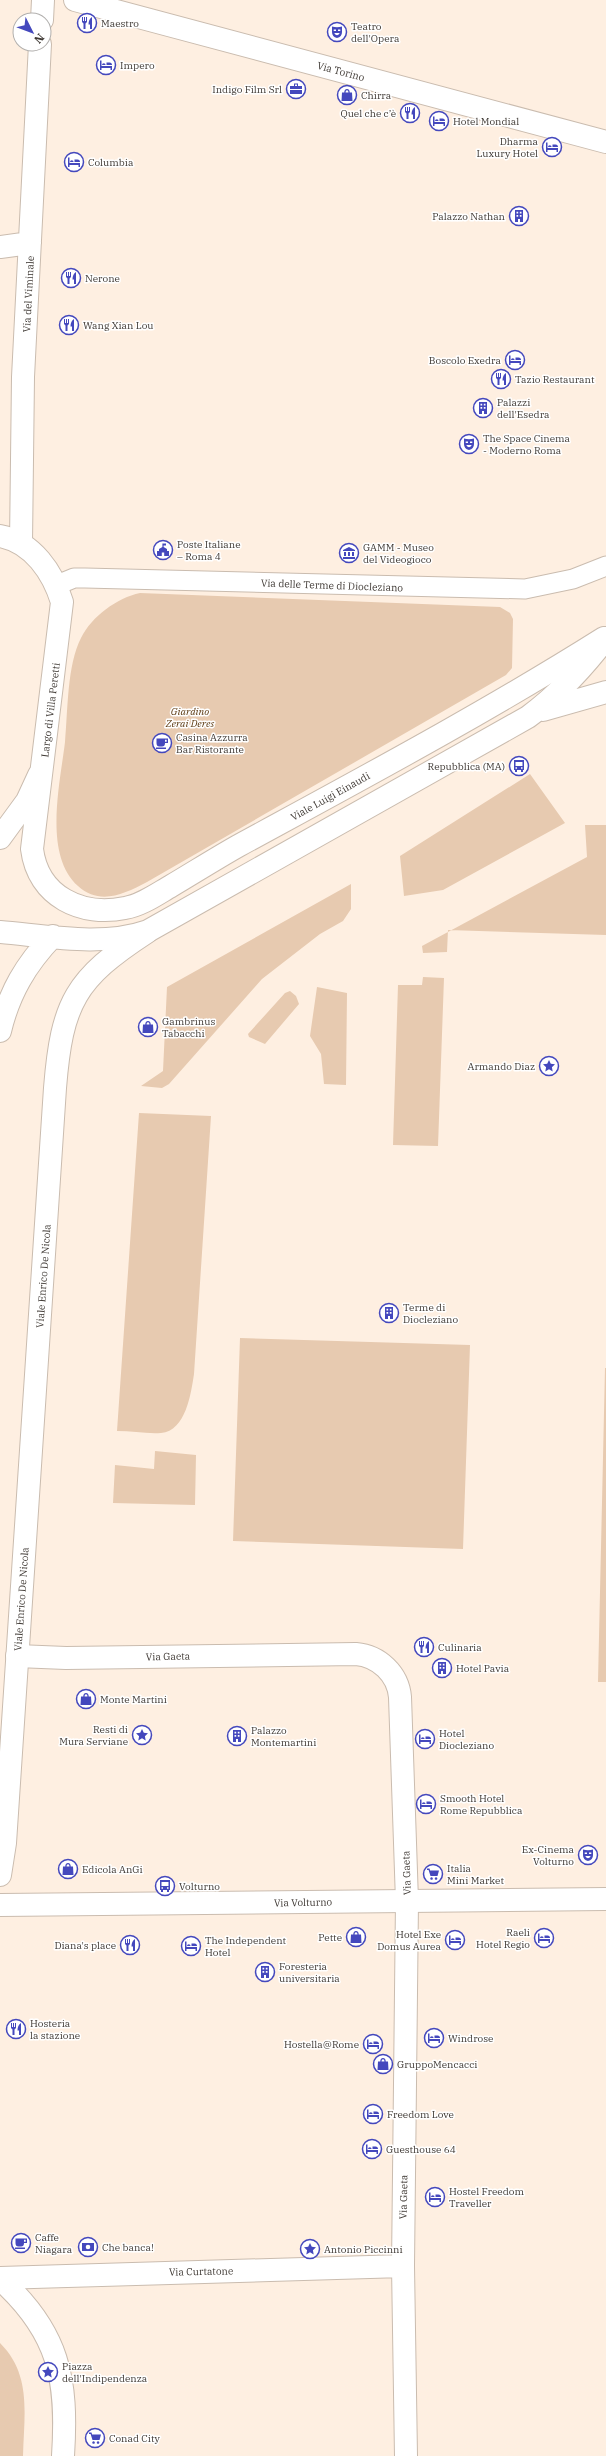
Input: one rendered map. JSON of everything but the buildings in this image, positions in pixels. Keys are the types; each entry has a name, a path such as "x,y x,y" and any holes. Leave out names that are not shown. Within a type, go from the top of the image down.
{"street":[{"path":"42,12 43,0"},
{"name":"Via Torino","path":"75,0 606,142"},
{"name":"Via del Viminale","path":"21,543 23,377 40,52"},
{"path":"0,247 30,243"},
{"path":"0,536 21,543"},
{"name":"Largo di Villa Peretti","path":"21,543 42,563 57,585 62,602 62,616 32,849 38,874 48,886"},
{"name":"Via delle Terme di Diocleziano","path":"57,585 74,578 84,578 525,589 573,579 606,566"},
{"path":"528,717 565,685 606,638"},
{"name":"Viale Luigi Einaudi","path":"48,886 67,901 85,909 113,910 140,903 222,855 515,694 606,638"},
{"path":"0,932 53,936 117,938 148,931 528,717 561,704 606,692"},
{"path":"0,838 27,801 42,766"},
{"name":"Viale Enrico De Nicola","path":"0,1875 5,1836 54,1099 60,1043 70,1007 85,981 119,950 148,931"},
{"path":"0,1031 8,1002 23,971 53,936"},
{"name":"Via Gaeta","path":"17,1656 66,1658 356,1654 375,1659 391,1674 400,1690 407,1901 403,2266 406,2456"},
{"name":"Via Volturno","path":"0,1905 606,1899"},
{"name":"Via Curtatone","path":"0,2278 403,2266"},
{"path":"0,2278 33,2313 48,2337 56,2359 63,2386 65,2413 63,2456"}],"green space":[{"name":"Giardino Zerai Deres","path":"140,593 500,607 510,613 513,619 512,668 506,675 147,882 121,894 103,897 95,896 78,886 67,873 60,856 57,838 56,818 71,674 76,649 81,638 92,622 98,615 114,604 131,595"},
{"path":"530,774 565,823 443,890 404,896 400,856"},
{"path":"585,825 606,825 606,935 451,930 587,857"},
{"path":"351,884 351,909 343,921 320,934 262,979 169,1084 162,1088 141,1086 163,1071 167,987"},
{"path":"448,932 447,952 423,953 422,946"},
{"path":"423,977 444,978 438,1146 393,1145 398,985 422,985"},
{"path":"317,987 347,993 346,1085 324,1084 321,1054 310,1036"},
{"path":"290,991 296,996 299,1004 265,1044 249,1037 248,1034 285,993"},
{"path":"139,1113 211,1116 194,1374 189,1400 182,1418 176,1426 169,1431 161,1433 117,1431"},
{"path":"240,1338 470,1345 463,1549 233,1541"},
{"path":"605,1368 606,1682 598,1682"},
{"path":"155,1451 196,1455 195,1505 113,1503 115,1465 154,1469"},
{"path":"0,2343 10,2355 22,2382 25,2410 23,2456 0,2456"}],"place":[{"name":"Maestro","path":"87,23"},
{"name":"Teatro dell'Opera","path":"337,32"},
{"name":"Impero","path":"106,65"},
{"name":"Indigo Film Srl","path":"296,89"},
{"name":"Chirra","path":"347,95"},
{"name":"Quel che c’è","path":"410,113"},
{"name":"Hotel Mondial","path":"439,121"},
{"name":"Dharma Luxury Hotel","path":"552,147"},
{"name":"Columbia","path":"74,162"},
{"name":"Palazzo Nathan","path":"519,216"},
{"name":"Nerone","path":"71,278"},
{"name":"Wang Xian Lou","path":"69,325"},
{"name":"Boscolo Exedra","path":"515,360"},
{"name":"Tazio Restaurant","path":"501,379"},
{"name":"Palazzi dell'Esedra","path":"483,408"},
{"name":"The Space Cinema - Moderno Roma","path":"469,444"},
{"name":"Poste Italiane – Roma 4","path":"163,550"},
{"name":"GAMM - Museo del Videogioco","path":"349,553"},
{"name":"Casina Azzurra Bar Ristorante","path":"162,743"},
{"name":"Repubblica (MA)","path":"519,766"},
{"name":"Gambrinus Tabacchi","path":"148,1027"},
{"name":"Armando Diaz","path":"549,1066"},
{"name":"Terme di Diocleziano","path":"389,1313"},
{"name":"Culinaria","path":"424,1647"},
{"name":"Hotel Pavia","path":"442,1668"},
{"name":"Monte Martini","path":"86,1699"},
{"name":"Resti di Mura Serviane","path":"142,1735"},
{"name":"Palazzo Montemartini","path":"237,1736"},
{"name":"Hotel Diocleziano","path":"425,1739"},
{"name":"Smooth Hotel Rome Repubblica","path":"426,1804"},
{"name":"Ex-Cinema Volturno","path":"588,1855"},
{"name":"Edicola AnGi","path":"68,1869"},
{"name":"Italia Mini Market","path":"433,1874"},
{"name":"Volturno","path":"165,1886"},
{"name":"Pette","path":"356,1937"},
{"name":"Raeli Hotel Regio","path":"544,1938"},
{"name":"Hotel Exe Domus Aurea","path":"455,1940"},
{"name":"Diana's place","path":"130,1945"},
{"name":"The Independent Hotel","path":"191,1946"},
{"name":"Foresteria universitaria","path":"265,1972"},
{"name":"Hosteria la stazione","path":"16,2029"},
{"name":"Windrose","path":"434,2038"},
{"name":"Hostella@Rome","path":"373,2044"},
{"name":"GruppoMencacci","path":"383,2064"},
{"name":"Freedom Love","path":"373,2114"},
{"name":"Guesthouse 64","path":"372,2149"},
{"name":"Hostel Freedom Traveller","path":"435,2197"},
{"name":"Caffe Niagara","path":"21,2243"},
{"name":"Che banca!","path":"88,2247"},
{"name":"Antonio Piccinni","path":"310,2249"},
{"name":"Piazza dell'Indipendenza","path":"48,2372"},
{"name":"Conad City","path":"95,2438"}]}
